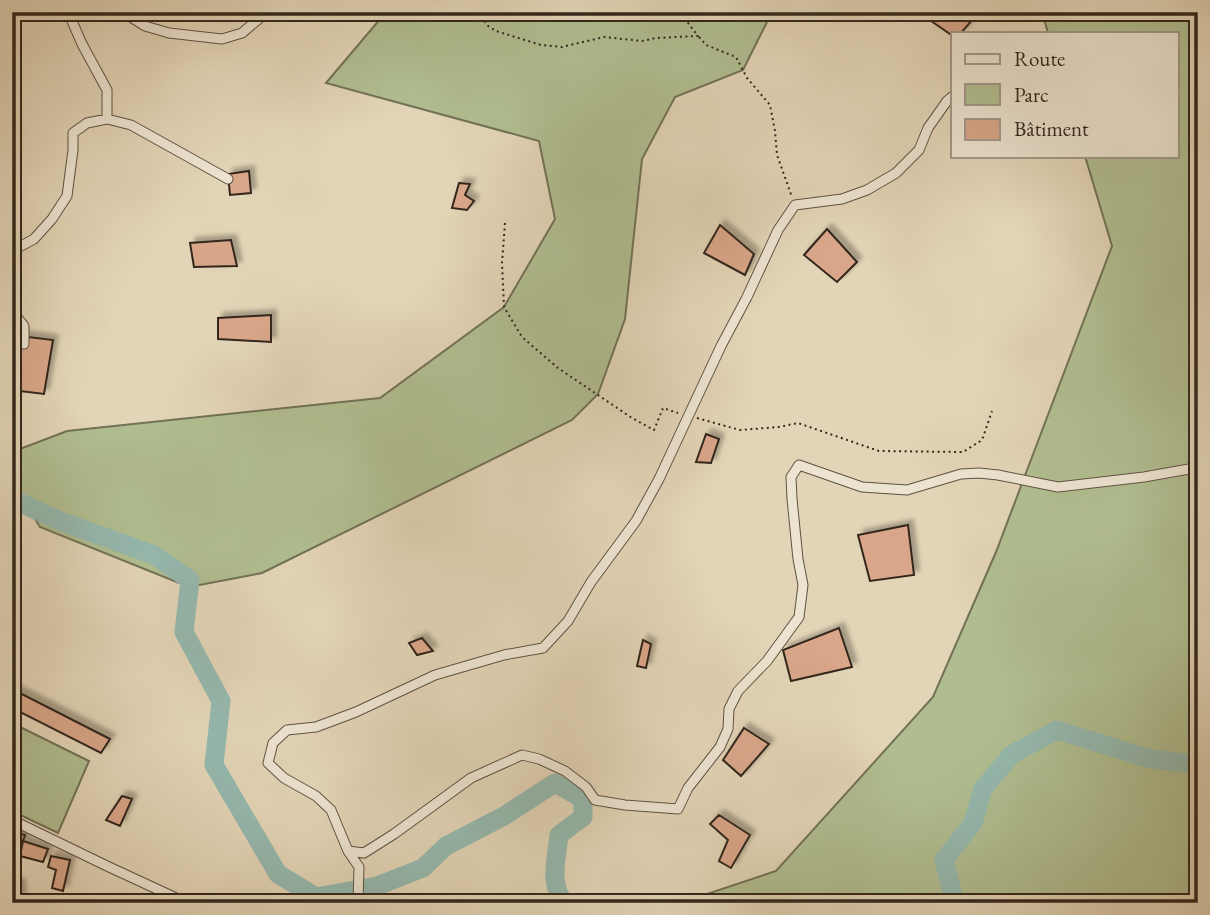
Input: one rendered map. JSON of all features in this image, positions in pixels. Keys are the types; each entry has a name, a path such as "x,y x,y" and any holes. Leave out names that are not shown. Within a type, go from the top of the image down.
{"street":[{"path":"68,12 107,90 107,119"},
{"path":"123,12 145,26 169,33 222,39 242,33 267,12"},
{"path":"358,903 359,867 348,851 331,810 316,796 284,778 268,763 273,743 287,730 316,727 356,712 435,675 504,655 542,648 568,621 591,582 636,521 659,479 778,230 795,205 842,199 867,190 896,173 919,150 928,128 951,98"},
{"path":"12,251 34,239 52,219 67,196 73,132 87,123 107,119 131,125 228,179"},
{"path":"12,315 24,326 24,344"},
{"path":"348,851 364,853 471,778 522,755 539,759 565,771 586,787 595,800 678,809 688,788 720,747 727,729 729,709 738,691 767,661 799,617 803,585 791,477 799,465 862,487 907,490 961,474 998,475 1058,487 1144,477 1198,466"},
{"path":"12,820 187,903"}],"path":[{"path":"478,12 488,26 496,31 541,45 562,47 604,37 642,41 698,36"},
{"path":"676,12 706,45 736,57 747,78 770,105 777,155 795,205"},
{"path":"505,223 502,263 504,307 522,337 558,368 654,430 663,408 740,430 798,423 879,452 963,452 982,440 992,411"}],"green space":[{"path":"386,12 772,12 743,70 675,97 642,159 625,319 598,394 572,420 262,573 189,587 40,527 12,482 12,452 67,431 380,398 504,307 555,219 539,141 326,83"},
{"path":"1042,12 1198,12 1198,903 680,903 776,871 933,697 996,552 1112,246 1086,158 1178,158 1178,32 1048,32"},
{"path":"12,723 89,761 58,833 12,811"}],"building":[{"path":"918,12 979,12 962,32 951,32 951,35"},
{"path":"249,171 251,193 230,195 228,174"},
{"path":"459,183 470,184 465,195 474,201 467,210 452,208"},
{"path":"720,225 754,254 745,275 704,253"},
{"path":"827,229 857,262 837,282 804,255"},
{"path":"231,240 237,266 194,267 190,243"},
{"path":"271,315 271,342 218,339 218,318"},
{"path":"12,335 53,340 44,394 12,390"},
{"path":"706,434 719,439 711,463 696,462"},
{"path":"908,525 914,575 870,581 858,535"},
{"path":"839,628 852,667 791,681 783,650"},
{"path":"422,638 433,651 417,655 409,643"},
{"path":"643,640 651,644 646,668 637,666"},
{"path":"12,689 110,739 101,753 12,708"},
{"path":"744,728 769,744 741,776 723,760"},
{"path":"122,796 132,799 120,826 106,820"},
{"path":"719,815 750,835 731,868 719,861 728,840 710,824"},
{"path":"15,833 25,835 17,860 12,858 12,840"},
{"path":"23,841 48,849 43,862 20,856"},
{"path":"51,856 70,860 63,891 52,888 56,870 48,867"},
{"path":"12,884 20,884 21,899 12,900"}],"waterway":[{"path":"12,499 60,521 154,555 190,580 184,632 221,701 214,765 278,874 316,897 377,886 423,868 446,846 504,816 555,783 583,799 583,817 559,835 555,880 565,903"},
{"path":"955,903 944,860 973,823 983,789 1011,755 1057,730 1147,758 1198,765"}]}
